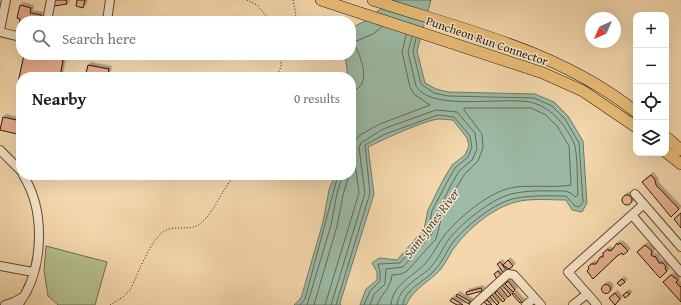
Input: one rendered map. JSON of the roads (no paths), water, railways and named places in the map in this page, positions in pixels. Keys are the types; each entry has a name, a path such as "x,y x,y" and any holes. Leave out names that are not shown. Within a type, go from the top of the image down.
{"highway":[{"name":"Puncheon Run Connector","path":"321,0 543,73 571,85 600,102 633,125"},
{"name":"Puncheon Run Connector","path":"373,0 530,52 565,67 596,83 633,110"},
{"path":"669,140 681,150"},
{"path":"669,154 681,164"}],"street":[{"path":"6,0 0,31 16,36"},
{"path":"48,16 51,0"},
{"path":"108,16 110,0"},
{"path":"0,150 16,166"},
{"path":"18,305 30,285 39,237 38,216 31,188 26,180"},
{"path":"635,194 681,247"},
{"path":"597,305 568,272 644,204"},
{"path":"632,216 681,272"},
{"path":"0,266 33,272"},
{"path":"474,305 508,274 514,275 541,305"},
{"path":"573,305 587,294"},
{"path":"0,302 4,305 14,302 25,295"},
{"path":"526,305 534,298"}],"water":[{"name":"Saint Jones River","path":"388,0 431,0 417,51 425,83 436,89 448,92 535,94 554,102 568,116 583,141 587,203 582,212 572,210 566,200 528,200 507,205 491,213 469,231 455,247 440,270 413,294 406,305 360,305 366,289 377,280 377,272 372,263 379,258 397,260 424,229 428,210 442,182 452,165 465,155 469,146 467,138 453,120 440,119 425,122 368,147 374,194 340,303 341,305 294,305 301,298 323,222 329,190 333,180 356,180 356,72 347,72 346,60 356,60 356,26 367,20 384,6"}]}
